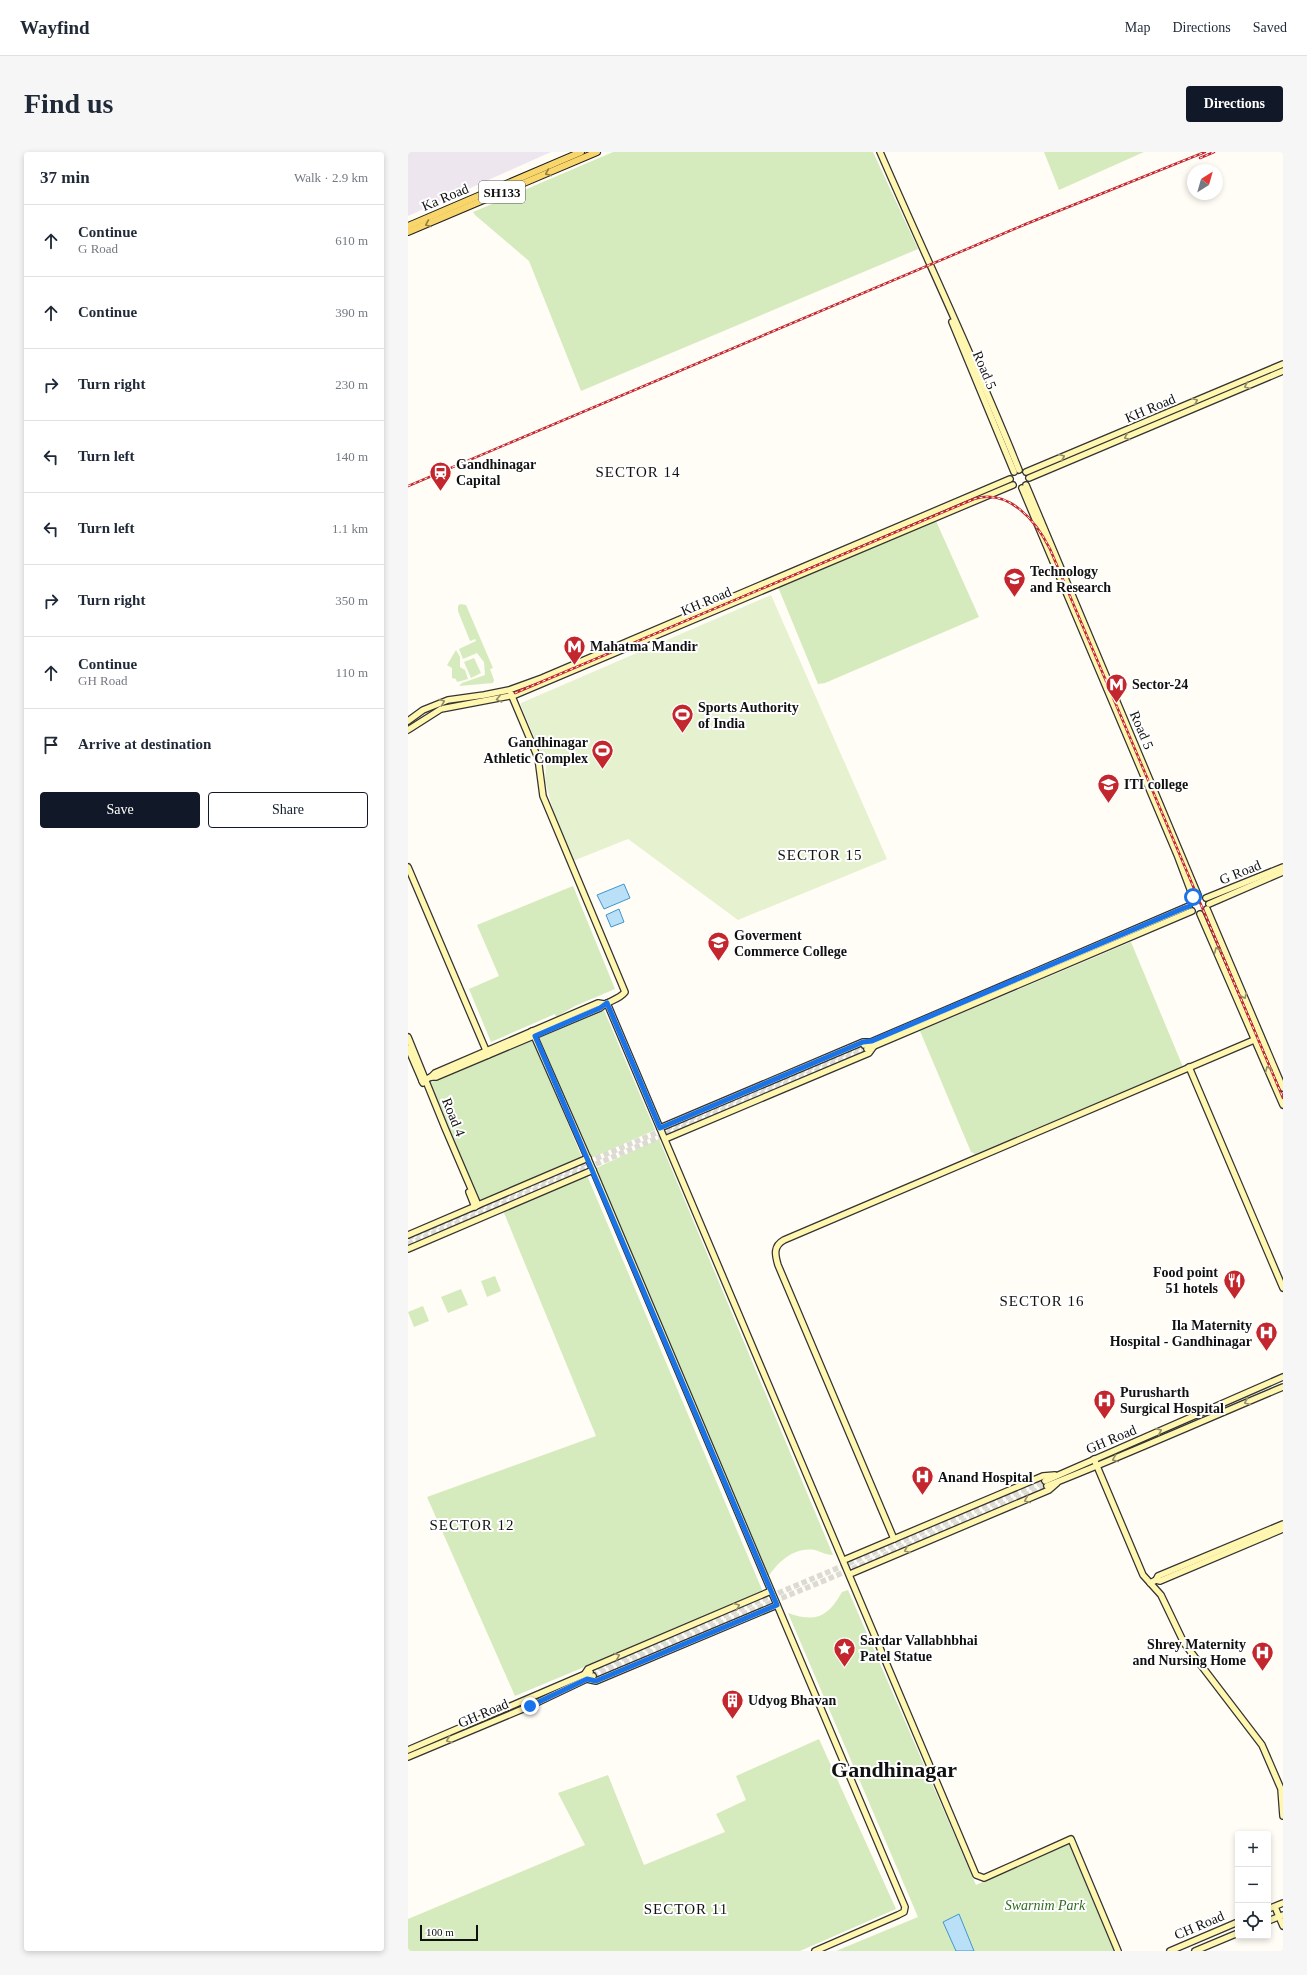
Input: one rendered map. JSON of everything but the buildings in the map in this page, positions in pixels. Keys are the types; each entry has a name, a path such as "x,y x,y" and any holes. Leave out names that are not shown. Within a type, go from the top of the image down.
{"main road":[{"name":"Ka Road","path":"408,232 562,163 581,152"},
{"name":"Ka Road","path":"408,226 562,163 597,152"}],"street":[{"name":"Road 5","path":"880,152 936,277 1016,471"},
{"name":"Road 5","path":"884,152 922,242 924,252"},
{"name":"KH Road","path":"1027,475 1283,364"},
{"name":"KH Road","path":"1027,475 1283,371"},
{"path":"1016,471 1027,475 1024,487 1013,485 1010,479 1016,471"},
{"name":"KH Road","path":"408,721 423,710 448,700 509,690 542,678 1010,479"},
{"name":"KH Road","path":"408,730 434,712 441,709 512,696 1013,485"},
{"name":"Road 5","path":"1024,487 1195,896"},
{"path":"426,1079 436,1077 534,1033 600,1008 606,1003 622,996 625,989 543,796 538,758 509,690"},
{"path":"408,867 488,1053"},
{"name":"G Road","path":"1207,904 1283,867"},
{"name":"G Road","path":"1207,904 1283,872"},
{"path":"866,1047 1191,908 1195,896 1207,904 1283,1088"},
{"path":"1200,914 1207,904"},
{"path":"1191,908 1200,914 1283,1105"},
{"path":"606,1003 850,1574 976,1875 984,1878 1071,1839 1118,1951"},
{"path":"534,1033 905,1907 904,1912 898,1915 815,1951"},
{"name":"Road 4","path":"408,1037 477,1206"},
{"path":"894,1540 778,1265 775,1253 777,1246 780,1242 1262,1037"},
{"path":"660,1128 863,1042 873,1044"},
{"path":"665,1139 869,1053 873,1044"},
{"name":"Road 4","path":"408,1048 426,1079"},
{"path":"1189,1067 1283,1288"},
{"path":"408,1236 588,1158"},
{"path":"408,1249 593,1170"},
{"name":"GH Road","path":"1060,1478 1094,1459 1283,1377"},
{"name":"GH Road","path":"1060,1478 1097,1466 1283,1387"},
{"path":"1094,1459 1140,1569 1146,1579 1153,1581 1160,1580 1283,1529"},
{"path":"844,1560 1042,1476 1060,1478"},
{"path":"1046,1483 1060,1478"},
{"path":"850,1574 1049,1490 1060,1478"},
{"path":"1153,1581 1158,1576 1283,1524"},
{"path":"1153,1581 1161,1594 1184,1643 1262,1746 1281,1790 1283,1816"},
{"path":"586,1677 588,1669 771,1591"},
{"path":"586,1677 596,1681 777,1605"},
{"path":"586,1677 592,1674"},
{"name":"GH Road","path":"408,1750 586,1677"},
{"name":"GH Road","path":"408,1757 530,1706 586,1677"},
{"path":"1271,1909 1283,1903"},
{"path":"1275,1907 1281,1915 1283,1926"},
{"path":"1271,1919 1281,1915"},
{"name":"CH Road","path":"1170,1951 1235,1923"},
{"name":"CH Road","path":"1195,1951 1235,1934"}],"shaded area":[{"path":"408,152 551,152 408,216"}],"green space":[{"path":"613,152 873,152 918,249 581,391 529,261 473,212"},
{"path":"1044,152 1144,152 1059,190"},
{"path":"936,521 979,617 825,683 818,684 778,587"},
{"name":"Sports Authority of India","path":"771,595 887,859 738,920 628,839 573,861 553,810 545,781 546,765 521,703"},
{"path":"460,604 466,605 493,668 490,669 494,680 493,683 459,686 462,683 485,675 484,662 477,653 463,659 459,649 476,641 475,639 470,641 458,611 458,606"},
{"path":"456,650 460,657 460,667 465,670 468,679 457,682 456,679 452,678 452,668 447,665"},
{"path":"474,658 481,673 471,678 464,662"},
{"path":"573,886 615,989 575,1006 556,1017 555,1014 491,1042 469,989 499,976 477,925"},
{"path":"1131,942 1183,1067 975,1154 971,1152 920,1031"},
{"path":"603,1008 655,1130 589,1159 537,1036"},
{"path":"530,1039 534,1042 583,1160 484,1204 475,1196 429,1083"},
{"path":"659,1139 833,1555 815,1550 794,1553 782,1561 768,1577 594,1169"},
{"path":"586,1173 763,1592 515,1696 427,1497 596,1436 502,1208"},
{"path":"495,1276 501,1291 487,1297 481,1281"},
{"path":"461,1289 468,1305 448,1313 441,1297"},
{"path":"423,1306 429,1321 414,1327 408,1312"},
{"name":"Swarnim Park","path":"848,1590 976,1885 1069,1844 1114,1951 836,1951 918,1917 788,1613 806,1617 820,1616 832,1607 842,1592"},
{"path":"819,1739 896,1909 800,1951 408,1951 408,1919 585,1845 558,1793 608,1775 644,1865 725,1832 716,1814 746,1800 736,1776"}],"water":[{"path":"624,884 630,898 604,909 597,895"},
{"path":"619,909 624,922 611,927 606,915"},
{"path":"959,1914 974,1951 956,1951 943,1922"}],"tunnel":[{"path":"408,1238 864,1045"},
{"path":"408,1244 867,1049"},
{"path":"590,1672 1045,1481"},
{"path":"593,1676 828,1579 1047,1486"}],"railway":[{"path":"408,486 1026,224 1205,152"},
{"path":"1200,158 1214,152"},
{"path":"515,693 974,499 987,497 999,498 1010,503 1020,509 1029,518 1044,538 1050,549 1283,1098"}],"place":[{"name":"Gandhinagar Capital","path":"441,492"},
{"name":"Technology and Research","path":"1015,598"},
{"name":"Mahatma Mandir","path":"575,666"},
{"name":"Sector-24","path":"1116,704"},
{"name":"Sports Authority of India","path":"683,734"},
{"name":"Gandhinagar Athletic Complex","path":"603,770"},
{"name":"ITI college","path":"1108,804"},
{"name":"Goverment Commerce College","path":"718,962"},
{"name":"Food point 51 hotels","path":"1234,1300"},
{"name":"Ila Maternity Hospital - Gandhinagar","path":"1267,1352"},
{"name":"Purusharth Surgical Hospital","path":"1105,1420"},
{"name":"Anand Hospital","path":"922,1496"},
{"name":"Sardar Vallabhbhai Patel Statue","path":"845,1668"},
{"name":"Shrey Maternity and Nursing Home","path":"1262,1672"},
{"name":"Udyog Bhavan","path":"733,1720"}],"district":[{"name":"SECTOR 14","path":"638,472"},
{"name":"SECTOR 15","path":"820,855"},
{"name":"SECTOR 16","path":"1042,1301"},
{"name":"SECTOR 12","path":"472,1525"},
{"name":"Gandhinagar","path":"894,1769"},
{"name":"SECTOR 11","path":"686,1909"}],"route":[{"path":"530,1706 587,1679 596,1681 777,1605 535,1036 600,1008 607,1003 660,1128 863,1042 872,1041 957,1006 1190,906 1191,899 1193,897"}]}
